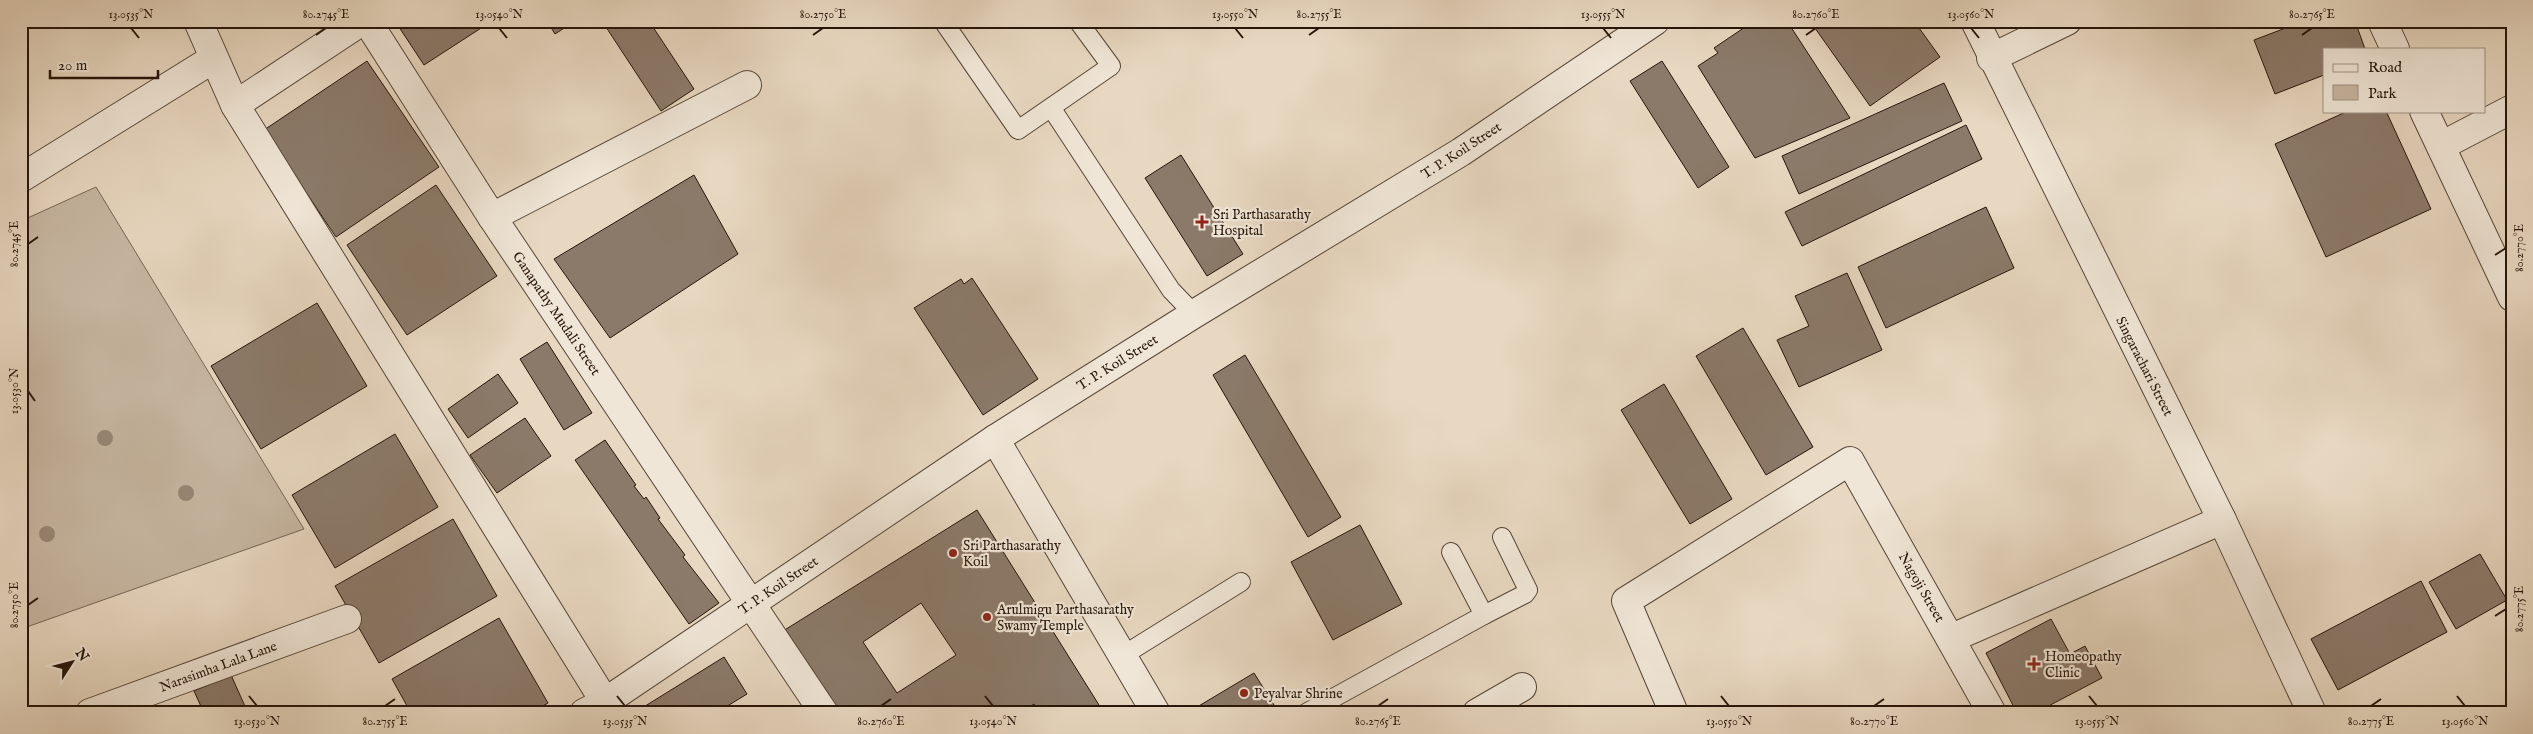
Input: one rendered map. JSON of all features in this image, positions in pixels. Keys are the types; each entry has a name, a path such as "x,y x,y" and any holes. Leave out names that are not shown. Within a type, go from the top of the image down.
{"street":[{"path":"198,21 213,59 235,105 594,708"},
{"path":"235,105 362,21"},
{"name":"Ganapathy Mudali Street","path":"367,21 492,217 752,602 824,713"},
{"name":"T. P. Koil Street","path":"594,708 995,439 1194,314 1461,152 1655,21"},
{"name":"Singarachari Street","path":"1974,21 2222,520 2312,713"},
{"path":"1991,58 2067,21"},
{"path":"2382,21 2395,48"},
{"path":"21,178 213,59"},
{"path":"492,217 747,85"},
{"path":"2441,146 2512,109"},
{"path":"2424,112 2512,297"},
{"path":"995,439 1156,713"},
{"name":"Nagoji Street","path":"1674,713 1626,601 1850,461 1952,638 1992,713"},
{"path":"1952,638 2222,520"},
{"name":"Narasimha Lala Lane","path":"90,713 347,619"},
{"path":"1478,713 1522,687"}],"lane":[{"path":"943,21 1018,130 1052,109 1111,66 1078,21"},
{"path":"1052,109 1172,290 1194,314"},
{"path":"1306,713 1525,594 1528,590 1502,537"},
{"path":"1451,552 1484,615"},
{"path":"1122,656 1242,582"}],"green space":[{"path":"96,187 304,529 21,629 21,221"}],"building":[{"path":"395,21 492,21 424,65"},
{"path":"547,21 575,21 555,34"},
{"path":"608,21 649,21 694,89 661,111 604,24"},
{"path":"1602,21 1617,21 1607,28"},
{"path":"1754,21 1787,21 1850,118 1755,158 1698,66 1718,53 1714,48"},
{"path":"1810,21 1914,21 1940,57 1870,106"},
{"path":"2304,21 2355,21 2365,48 2323,48 2323,75 2275,94 2254,40"},
{"path":"367,61 439,167 336,237 264,130"},
{"path":"1662,61 1729,167 1698,188 1630,81"},
{"path":"1944,83 1962,121 1799,194 1782,156"},
{"path":"2346,112 2386,112 2431,209 2326,257 2275,144"},
{"path":"1966,125 1982,159 1802,246 1785,212"},
{"path":"1181,155 1243,254 1207,276 1145,178"},
{"path":"694,175 738,254 610,338 554,259"},
{"path":"436,185 497,276 407,335 347,245"},
{"path":"1986,207 2014,268 1886,328 1858,267"},
{"path":"1847,273 1882,350 1799,387 1777,340 1809,326 1795,296"},
{"path":"972,278 1038,379 983,415 914,308 961,279 964,284"},
{"path":"317,303 367,386 261,449 211,366"},
{"path":"1743,328 1813,447 1766,475 1696,356"},
{"path":"547,342 592,413 564,430 520,359"},
{"path":"1245,355 1341,517 1308,537 1213,375"},
{"path":"498,374 518,403 468,438 448,409"},
{"path":"1664,384 1732,499 1690,524 1621,410"},
{"path":"525,418 551,456 497,493 470,455"},
{"path":"395,434 438,507 335,568 292,495"},
{"path":"605,440 636,485 634,486 644,499 646,497 660,518 658,519 685,555 683,557 719,603 689,624 575,460"},
{"name":"Sri Parthasarathy Koil","path":"977,510 1104,713 1040,713 1034,704 1020,713 835,713 783,631","holes":["921,603 956,655 897,693 863,642"]},
{"path":"453,519 497,596 379,663 335,586"},
{"path":"1360,525 1402,604 1333,640 1291,562"},
{"path":"2480,554 2507,600 2456,629 2429,582"},
{"path":"2421,581 2447,632 2338,690 2311,639"},
{"path":"499,618 548,703 530,713 411,713 392,679"},
{"path":"2051,619 2070,654 2085,646 2102,678 2035,713 2017,713 1986,653"},
{"path":"724,657 747,694 716,713 634,713"},
{"name":"Peyalvar Shrine","path":"1254,673 1279,713 1187,713"},
{"path":"231,675 248,713 204,713 194,691"}],"place":[{"name":"Sri Parthasarathy Hospital","path":"1202,222"},
{"name":"Sri Parthasarathy Koil","path":"953,553"},
{"name":"Arulmigu Parthasarathy Swamy Temple","path":"987,617"},
{"name":"Homeopathy Clinic","path":"2034,664"},
{"name":"Peyalvar Shrine","path":"1244,693"}]}
